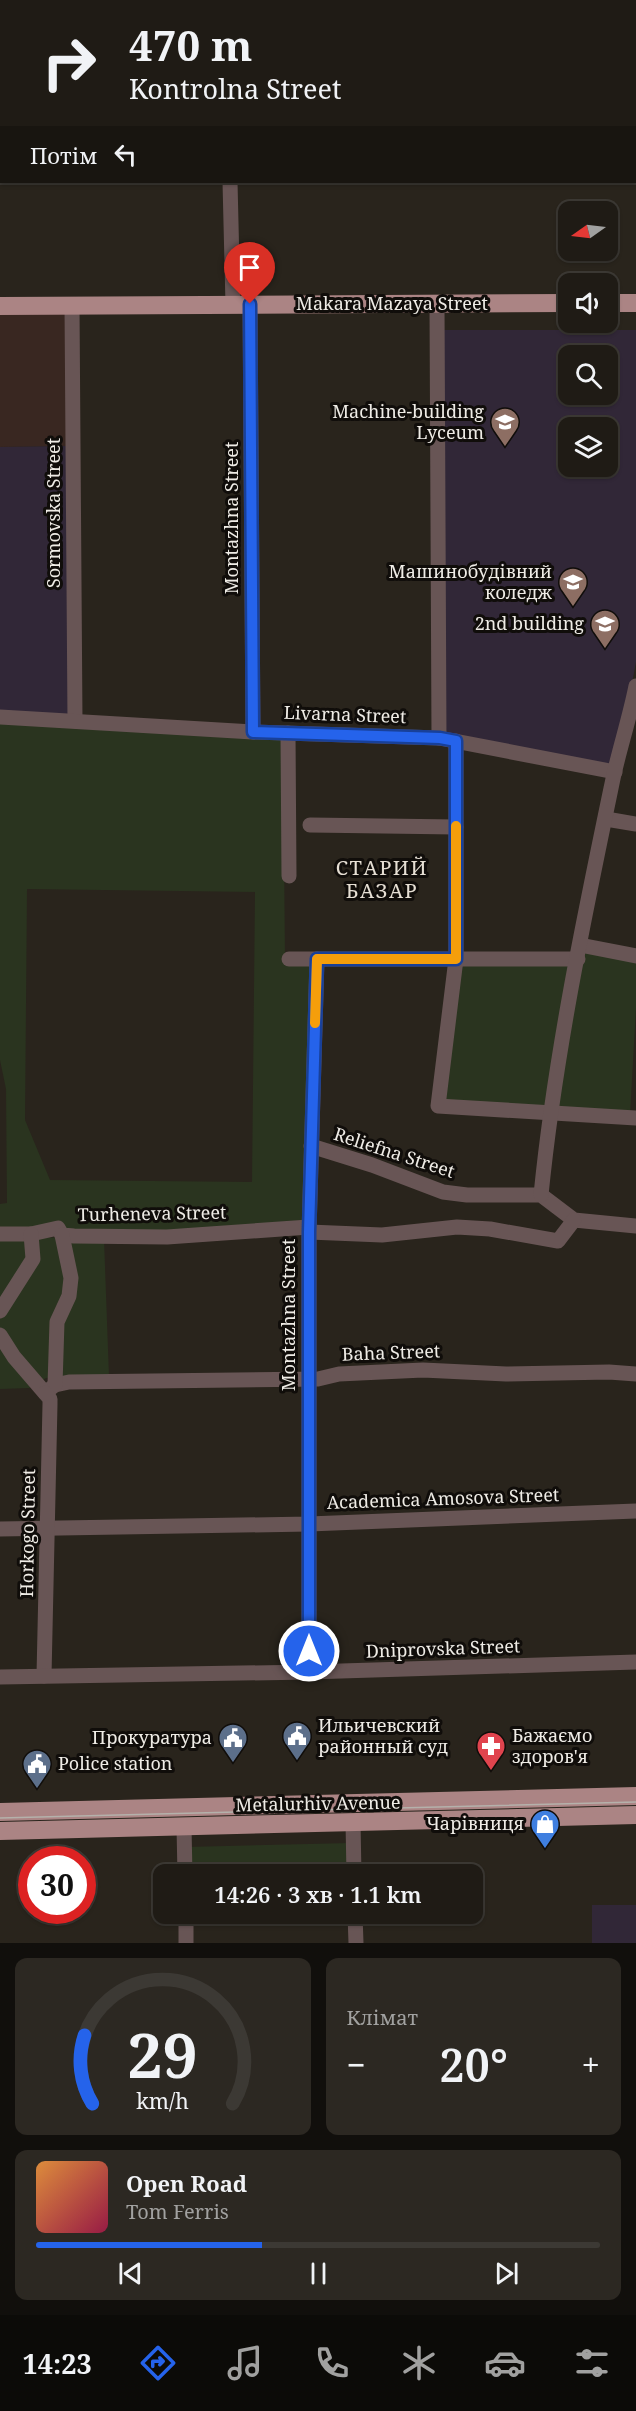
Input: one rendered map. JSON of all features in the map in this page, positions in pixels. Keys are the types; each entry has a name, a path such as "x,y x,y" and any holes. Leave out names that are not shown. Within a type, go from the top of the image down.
{"main road":[{"name":"Makara Mazaya Street","path":"0,306 558,303"},
{"path":"618,303 636,303"},
{"name":"Metalurhiv Avenue","path":"0,1812 636,1796"},
{"path":"352,1803 353,1822"},
{"path":"183,1807 184,1827"},
{"name":"Metalurhiv Avenue","path":"0,1831 636,1815"}],"street":[{"name":"Montazhna Street","path":"231,183 242,304 253,732"},
{"path":"437,304 440,738"},
{"name":"Sormovska Street","path":"72,305 75,721"},
{"path":"636,686 615,771 579,952 549,1114 541,1196 574,1220 636,1226"},
{"name":"Livarna Street","path":"0,717 253,732 440,738 615,771"},
{"path":"288,733 289,876"},
{"path":"456,741 456,959 438,1106 636,1118"},
{"path":"606,819 636,824"},
{"path":"310,825 456,827"},
{"path":"289,959 456,959 579,952 636,956"},
{"name":"Montazhna Street","path":"309,1672 309,1229 317,959"},
{"name":"Reliefna Street","path":"311,1146 372,1165 443,1192 467,1195 541,1196"},
{"path":"309,1229 382,1235 457,1227 490,1228 558,1241 574,1220"},
{"name":"Turheneva Street","path":"0,1234 31,1234 58,1228 62,1235 167,1236 309,1229"},
{"path":"0,1311 33,1259 31,1234"},
{"name":"Horkogo Street","path":"44,1676 50,1389 57,1323 69,1296 70,1278 62,1235"},
{"path":"0,1335 14,1357 50,1389"},
{"name":"Baha Street","path":"50,1389 69,1382 324,1379 339,1374 423,1370 506,1374 609,1372 636,1374"},
{"name":"Academica Amosova Street","path":"0,1529 309,1524 636,1511"},
{"name":"Dniprovska Street","path":"0,1677 309,1672 636,1662"},
{"path":"353,1822 354,1864"},
{"path":"184,1827 185,1864"},
{"path":"186,1924 186,1943"},
{"path":"356,1924 356,1943"}],"shaded area":[{"path":"67,308 68,446 0,447 0,309"},
{"path":"442,330 558,330 558,333 618,333 618,330 636,330 636,662 626,715 612,766 444,734"},
{"path":"68,446 69,716 0,712 0,447"},
{"path":"592,1905 636,1905 636,1943 592,1943"}],"green space":[{"path":"0,721 283,737 285,962 313,963 305,1223 169,1231 0,1230 0,1204 7,1203 6,1089 0,1060","holes":["27,889 255,892 252,1182 50,1180 25,1120"]},
{"path":"582,948 636,958 636,1008 630,1115 552,1112"},
{"path":"458,961 575,961 547,1111 441,1104"},
{"path":"0,1238 104,1239 109,1376 46,1378 29,1388 0,1389"},
{"path":"352,1843 353,1864 187,1864 186,1847"}],"tram line":[{"path":"0,1818 636,1802"}],"slow traffic":[{"path":"315,1023 317,959 456,959 456,826"}],"place":[{"name":"Machine-building Lyceum","path":"505,448"},
{"name":"Машинобудівний коледж","path":"573,608"},
{"name":"2nd building","path":"605,650"},
{"name":"Ильичевский районный суд","path":"297,1762"},
{"name":"Прокуратура","path":"233,1764"},
{"name":"Бажаємо здоров'я","path":"491,1772"},
{"name":"Police station","path":"37,1790"},
{"name":"Чарівниця","path":"545,1850"}],"district":[{"name":"СТАРИЙ БАЗАР","path":"382,880"}],"route":[{"path":"250,304 253,732 440,738 456,741 456,959 317,959 309,1232 309,1651"}]}
